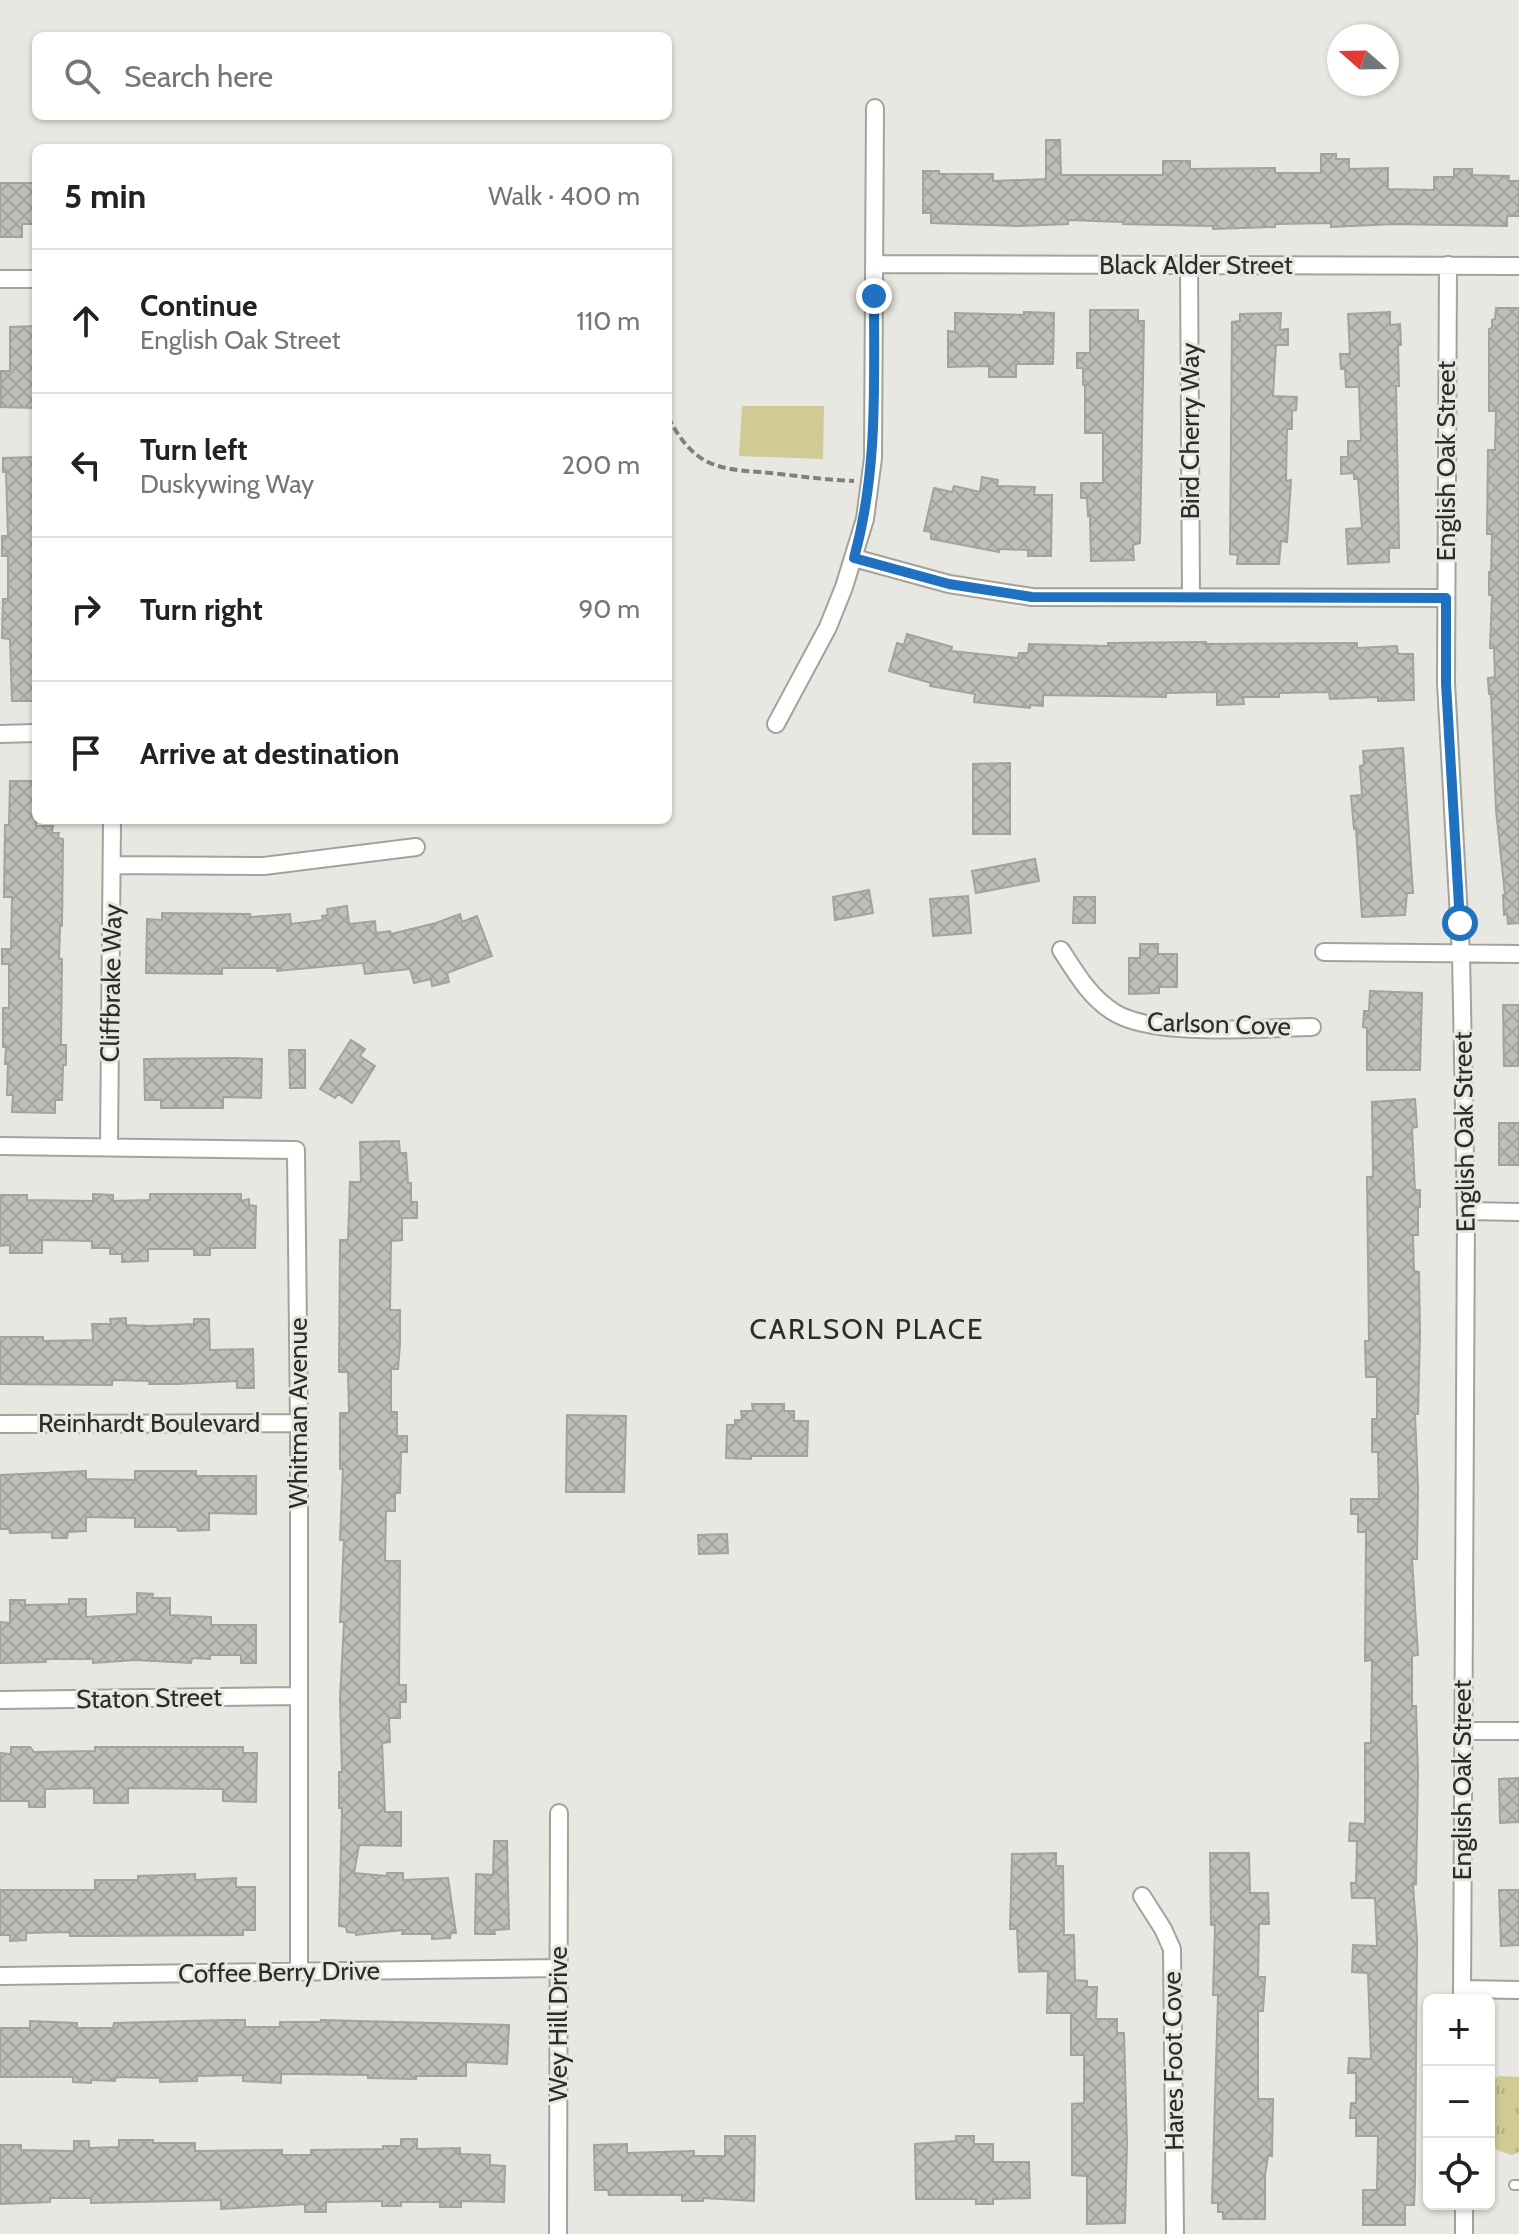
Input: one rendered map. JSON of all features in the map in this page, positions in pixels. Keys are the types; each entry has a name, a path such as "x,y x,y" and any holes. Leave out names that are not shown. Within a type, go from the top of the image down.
{"street":[{"path":"776,724 828,627 865,519 873,458 875,108"},
{"name":"Black Alder Street","path":"874,264 1519,266"},
{"name":"Bird Cherry Way","path":"1189,265 1191,597"},
{"name":"English Oak Street","path":"1448,265 1446,683 1461,954 1466,1211 1462,1994"},
{"path":"0,279 32,279"},
{"path":"854,558 949,584 1032,597 1446,598"},
{"path":"0,734 32,733"},
{"name":"Cliffbrake Way","path":"109,1146 112,824"},
{"path":"112,865 295,864 416,847"},
{"name":"Carlson Cove","path":"1061,950 1096,999 1113,1013 1144,1025 1177,1028 1312,1027"},
{"path":"1324,952 1519,954"},
{"name":"Whitman Avenue","path":"0,1146 296,1150 299,1972"},
{"path":"1466,1211 1519,1212"},
{"name":"Reinhardt Boulevard","path":"0,1424 299,1423"},
{"name":"Staton Street","path":"0,1700 298,1696"},
{"path":"1462,1731 1519,1731"},
{"name":"Wey Hill Drive","path":"558,2234 559,1813"},
{"name":"Hares Foot Cove","path":"1142,1896 1172,1949 1175,2234"},
{"name":"Coffee Berry Drive","path":"0,1976 558,1968"},
{"path":"1473,1994 1519,1990"},
{"path":"1464,2210 1464,2234"}],"path":[{"path":"672,424 692,451 720,469 854,481"}],"green space":[{"path":"742,406 824,406 823,459 739,456"},
{"path":"1499,2076 1519,2077 1519,2152 1512,2155 1495,2148 1495,2079"}],"building":[{"path":"1046,140 1060,140 1061,175 1163,175 1163,161 1190,161 1190,169 1275,168 1275,173 1321,173 1321,154 1336,154 1336,159 1349,159 1349,169 1388,168 1388,189 1434,190 1434,177 1454,177 1454,169 1472,169 1472,175 1509,176 1508,181 1519,181 1519,216 1507,216 1507,226 1395,224 1331,227 1331,223 1213,229 1213,226 1068,220 1068,224 1018,226 931,223 931,213 923,213 923,171 993,174 993,181 1046,179"},
{"path":"0,183 32,183 32,224 22,224 22,237 0,237"},
{"path":"1496,308 1519,308 1519,923 1508,924 1507,914 1504,915 1488,678 1495,677 1494,648 1490,648 1492,534 1487,534 1488,450 1495,450 1496,411 1489,411 1489,329 1495,319"},
{"path":"1090,310 1138,310 1138,321 1144,321 1140,543 1133,545 1134,560 1091,561 1090,516 1087,498 1081,498 1081,483 1103,483 1103,433 1085,433 1083,368 1077,368 1077,353 1090,353"},
{"path":"1024,312 1054,313 1053,364 1016,364 1016,377 989,377 989,366 948,367 948,331 955,332 955,313 1024,315"},
{"path":"1390,312 1390,325 1400,324 1401,345 1398,345 1399,386 1396,386 1399,548 1389,548 1389,562 1348,564 1346,529 1362,528 1358,479 1354,479 1354,473 1341,474 1341,457 1348,457 1348,441 1361,441 1359,387 1346,387 1340,354 1350,354 1348,314"},
{"path":"1281,313 1280,330 1288,329 1288,345 1276,345 1273,396 1297,397 1296,410 1292,411 1292,429 1287,429 1286,481 1291,480 1287,542 1281,541 1279,564 1237,564 1238,555 1230,554 1232,322 1240,321 1240,314"},
{"path":"32,326 32,408 1,407 1,371 10,371 10,327"},
{"path":"32,457 32,701 12,701 10,639 2,638 3,599 8,599 8,556 2,556 2,536 8,536 3,458"},
{"path":"982,477 998,480 997,486 1035,487 1034,495 1052,495 1051,556 1028,556 1028,550 999,549 999,552 931,539 931,532 924,531 934,488 952,492 954,486 980,492"},
{"path":"907,634 952,647 951,651 1018,658 1019,653 1028,653 1029,644 1108,646 1108,643 1206,642 1357,643 1357,648 1397,646 1398,654 1413,654 1414,700 1378,701 1378,697 1330,699 1329,692 1279,693 1279,697 1243,697 1244,704 1217,705 1217,692 1166,693 1166,697 1043,695 1043,706 1030,705 1030,708 974,702 975,694 930,686 931,683 889,671 897,643 904,645"},
{"path":"1403,748 1413,893 1407,893 1405,915 1362,917 1351,796 1362,795 1360,766 1364,765 1363,751"},
{"path":"1010,763 1010,834 973,834 973,764"},
{"path":"10,781 32,781 32,824 53,826 52,833 59,833 58,838 63,839 59,959 62,959 61,1045 66,1045 66,1065 63,1065 62,1100 55,1100 55,1113 12,1112 13,1095 7,1095 8,1064 5,1064 6,1047 3,1047 3,1008 9,1008 9,964 2,964 2,949 11,949 12,897 4,897 5,825 9,825"},
{"path":"1035,859 1039,881 976,893 972,871"},
{"path":"869,890 873,913 835,920 833,897"},
{"path":"968,896 971,933 933,936 930,899"},
{"path":"1074,897 1095,897 1095,923 1073,923"},
{"path":"347,906 349,924 375,921 376,933 390,931 391,934 460,914 462,922 477,916 492,956 447,973 449,982 432,986 431,979 414,983 410,969 365,974 363,963 277,971 277,968 222,968 222,974 146,973 147,919 162,920 162,913 250,914 250,917 290,914 291,924 323,920 322,916 328,915 327,909"},
{"path":"1140,944 1158,944 1158,954 1177,954 1177,987 1159,987 1159,993 1129,994 1129,958 1140,958"},
{"path":"1370,991 1422,993 1420,1070 1367,1070 1367,1028 1363,1027 1364,1011 1369,1011"},
{"path":"1503,1005 1519,1005 1518,1066 1504,1066"},
{"path":"351,1040 365,1049 360,1056 375,1066 352,1103 338,1094 335,1098 320,1089"},
{"path":"289,1050 305,1050 305,1088 290,1088"},
{"path":"144,1059 262,1059 261,1098 223,1097 223,1108 161,1108 161,1100 145,1100"},
{"path":"1415,1099 1417,1127 1412,1128 1415,1190 1420,1190 1420,1207 1418,1235 1413,1235 1414,1271 1419,1272 1420,1333 1418,1414 1415,1414 1417,1559 1412,1559 1418,1655 1412,1656 1412,1706 1416,1706 1418,1774 1416,1884 1413,1885 1417,1939 1414,2205 1405,2205 1405,2225 1363,2225 1363,2190 1377,2190 1378,2136 1356,2136 1356,2118 1350,2118 1351,2103 1356,2103 1356,2073 1348,2073 1349,2058 1371,2059 1368,1973 1352,1972 1353,1945 1377,1946 1375,1898 1352,1898 1351,1883 1356,1883 1357,1841 1349,1841 1350,1823 1365,1824 1365,1743 1371,1743 1372,1660 1365,1661 1366,1532 1358,1532 1358,1514 1351,1514 1351,1499 1379,1499 1378,1452 1372,1452 1372,1419 1377,1419 1377,1377 1366,1377 1365,1341 1369,1341 1367,1177 1373,1177 1372,1102"},
{"path":"1499,1123 1519,1123 1519,1165 1499,1165"},
{"path":"399,1141 400,1153 406,1153 411,1202 417,1202 417,1218 402,1218 402,1240 391,1241 390,1310 400,1310 400,1344 398,1369 391,1369 391,1412 397,1412 397,1436 407,1436 407,1452 401,1452 400,1493 395,1493 395,1511 386,1511 385,1561 400,1561 399,1685 406,1685 406,1702 400,1702 400,1718 389,1718 390,1742 382,1743 385,1812 401,1812 401,1846 359,1845 354,1873 387,1876 387,1873 403,1873 403,1880 448,1878 456,1933 451,1933 450,1938 432,1939 432,1934 402,1934 403,1930 356,1935 339,1926 342,1808 339,1808 339,1772 342,1772 340,1699 344,1622 340,1622 344,1540 340,1540 343,1469 340,1469 340,1413 349,1413 348,1372 339,1372 340,1240 348,1240 350,1182 361,1182 360,1142"},
{"path":"93,1194 113,1195 113,1201 150,1200 150,1194 241,1194 241,1201 249,1199 249,1205 256,1206 255,1248 210,1248 210,1255 194,1255 194,1249 148,1249 148,1261 122,1262 122,1254 110,1254 110,1248 92,1248 92,1241 42,1240 42,1253 10,1253 10,1245 0,1246 0,1195 27,1195 27,1200 93,1201"},
{"path":"126,1318 126,1325 150,1326 194,1324 194,1319 209,1319 210,1350 253,1349 254,1388 237,1388 237,1381 149,1384 150,1381 112,1380 112,1385 0,1384 0,1337 43,1337 43,1341 93,1340 92,1324 111,1324 110,1319"},
{"path":"752,1404 784,1404 784,1411 794,1411 794,1421 808,1421 807,1456 726,1458 727,1425 735,1425 735,1420 742,1420 741,1411 753,1411"},
{"path":"567,1415 626,1416 624,1492 566,1492"},
{"path":"86,1471 86,1479 135,1480 135,1471 196,1471 196,1476 256,1476 256,1514 209,1513 209,1530 135,1527 135,1518 86,1517 86,1531 68,1532 67,1538 52,1538 52,1532 10,1533 9,1529 0,1529 0,1475"},
{"path":"727,1534 728,1553 699,1554 698,1535"},
{"path":"137,1593 153,1594 152,1598 170,1598 170,1615 211,1617 211,1625 256,1625 256,1663 241,1663 241,1655 210,1655 210,1659 192,1658 191,1663 136,1660 93,1663 93,1659 46,1659 46,1662 0,1663 0,1622 10,1623 10,1600 25,1600 25,1605 69,1604 69,1599 86,1599 86,1617 137,1614"},
{"path":"11,1747 30,1747 34,1752 95,1751 95,1747 243,1747 243,1753 257,1753 256,1802 223,1801 223,1789 128,1788 128,1803 94,1803 94,1788 45,1789 45,1807 29,1807 29,1801 0,1801 0,1753 11,1754"},
{"path":"1519,1778 1519,1822 1500,1823 1499,1779"},
{"path":"494,1841 507,1841 509,1929 494,1930 495,1934 475,1934 476,1874 493,1875"},
{"path":"1056,1853 1056,1866 1063,1866 1064,1935 1074,1935 1075,1980 1087,1981 1087,1987 1097,1987 1096,2019 1117,2019 1117,2033 1124,2033 1127,2143 1125,2223 1087,2224 1087,2176 1072,2175 1072,2104 1084,2103 1084,2055 1071,2055 1071,2013 1047,2013 1048,1971 1019,1972 1017,1929 1010,1929 1012,1854"},
{"path":"1210,1853 1249,1853 1250,1893 1268,1893 1269,1924 1259,1924 1258,1977 1265,1977 1263,2011 1258,2011 1258,2099 1273,2099 1272,2156 1268,2156 1265,2175 1265,2219 1223,2219 1223,2212 1218,2212 1218,2203 1212,2203 1218,1995 1213,1995 1215,1925 1211,1925"},
{"path":"195,1874 195,1880 236,1878 236,1887 255,1887 255,1930 243,1930 243,1935 70,1936 70,1932 26,1933 26,1940 10,1941 10,1935 0,1935 0,1890 95,1890 95,1880 138,1880 138,1876"},
{"path":"1499,1890 1519,1890 1519,1945 1501,1946"},
{"path":"245,2020 245,2027 280,2027 280,2022 321,2020 509,2025 507,2064 466,2062 466,2076 416,2076 416,2079 281,2074 281,2083 243,2081 243,2075 197,2076 197,2081 160,2082 160,2078 116,2077 115,2081 91,2080 91,2083 73,2082 73,2077 0,2077 0,2028 30,2028 30,2021 77,2023 77,2028 113,2028 114,2023"},
{"path":"725,2136 755,2136 754,2201 703,2198 703,2201 682,2201 682,2195 609,2195 608,2190 595,2190 594,2145 627,2144 627,2153 694,2151 694,2156 725,2156"},
{"path":"956,2136 974,2136 974,2144 993,2144 993,2162 1029,2162 1030,2198 993,2199 993,2204 976,2204 976,2199 916,2199 915,2144 956,2141"},
{"path":"401,2139 417,2139 417,2149 460,2148 460,2154 490,2155 490,2165 505,2166 504,2202 461,2201 461,2207 440,2207 440,2202 401,2202 401,2206 382,2206 382,2201 326,2202 326,2212 305,2212 305,2204 221,2209 221,2200 91,2203 91,2198 50,2198 50,2202 1,2204 0,2198 0,2145 21,2145 21,2150 74,2151 74,2141 89,2141 89,2148 119,2147 119,2140 153,2140 153,2143 195,2143 195,2151 282,2150 282,2155 311,2155 311,2150 401,2146"}],"district":[{"name":"CARLSON PLACE","path":"867,1329"}],"route":[{"path":"874,296 873,458 865,519 854,558 949,584 1032,597 1446,598 1446,683 1460,923"}]}
